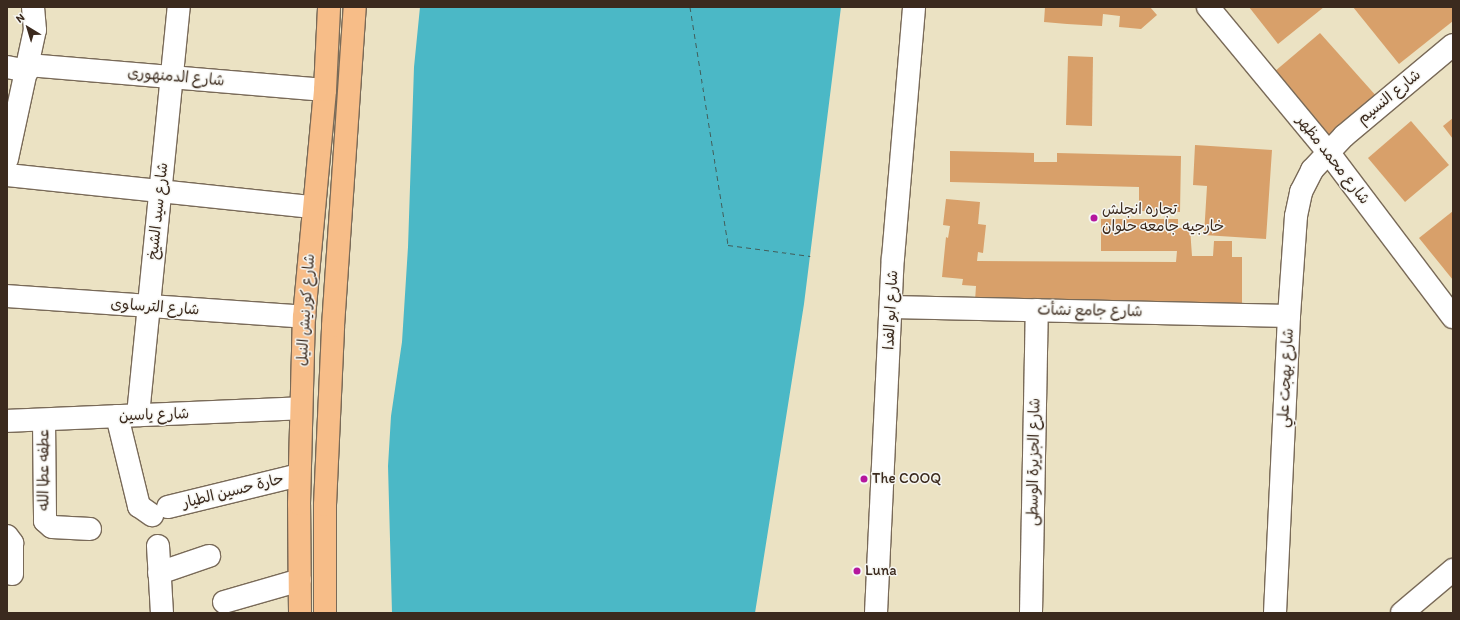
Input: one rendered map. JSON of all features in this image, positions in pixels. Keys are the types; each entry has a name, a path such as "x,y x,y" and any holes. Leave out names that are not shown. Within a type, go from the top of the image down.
{"main road":[{"name":"شارع كورنيش النيل","path":"300,613 299,475 304,317 325,90 329,7"},
{"name":"شارع كورنيش النيل","path":"325,613 325,505 333,334 355,7"}],"street":[{"path":"8,152 21,68 35,30 33,7"},
{"name":"شارع سيد الشيخ","path":"160,511 139,506 127,416 149,307 179,7"},
{"name":"شارع ابو الفدا","path":"876,613 890,307 914,7"},
{"name":"شارع محمد مظهر","path":"1208,7 1328,152 1453,317"},
{"name":"شارع النسيم","path":"1328,152 1361,120 1453,45"},
{"name":"شارع الدمنهورى","path":"21,68 172,77 325,90"},
{"name":"شارع بهجت علي","path":"1275,613 1288,316 1296,216 1301,192 1312,170 1328,152"},
{"path":"7,175 313,207"},
{"name":"شارع الترساوى","path":"7,296 304,317"},
{"name":"شارع جامع نشأت","path":"890,307 1288,316"},
{"name":"شارع الجزيرة الوسطى","path":"1030,613 1037,310"},
{"name":"شارع ياسين","path":"7,421 301,408"},
{"name":"عطفه عطا الله","path":"44,420 45,521 52,527 90,529"},
{"name":"حارة حسين الطيار","path":"160,511 299,475"},
{"path":"7,536 12,543 12,574"},
{"path":"158,546 162,613"},
{"path":"159,573 209,556"},
{"path":"1402,613 1453,570"},
{"path":"224,602 300,580"}],"water":[{"path":"420,7 841,7 804,304 755,613 392,613 388,466 391,416 402,342 408,247 414,67"}],"building":[{"path":"1045,7 1150,7 1157,15 1141,29 1119,27 1120,16 1103,14 1102,26 1067,24 1044,22"},
{"path":"1249,7 1324,7 1278,44"},
{"path":"1353,7 1453,7 1453,21 1399,64"},
{"path":"1320,33 1378,98 1330,138 1274,72"},
{"path":"1068,56 1093,57 1092,126 1066,125"},
{"path":"1453,118 1453,139 1443,126"},
{"path":"1411,121 1449,165 1405,202 1368,158"},
{"path":"1195,145 1272,150 1266,239 1204,235 1207,186 1193,185"},
{"path":"950,151 1034,153 1034,162 1057,162 1057,153 1181,156 1180,212 1139,211 1139,187 950,182"},
{"path":"946,199 980,202 978,224 986,225 983,253 978,252 977,261 1176,262 1177,251 1101,251 1101,219 1178,219 1178,228 1190,228 1192,256 1213,256 1214,241 1232,241 1232,257 1242,257 1242,309 975,301 976,286 962,285 963,279 942,277 946,237 948,238 950,226 943,225"},
{"path":"1453,211 1453,280 1419,238"}],"ferry route":[{"path":"690,7 728,245 810,256"}],"place":[{"name":"تجاره انجلش خارجيه جامعه حلوان","path":"1094,218"},
{"name":"The COOQ","path":"864,479"},
{"name":"Luna","path":"857,571"}]}
